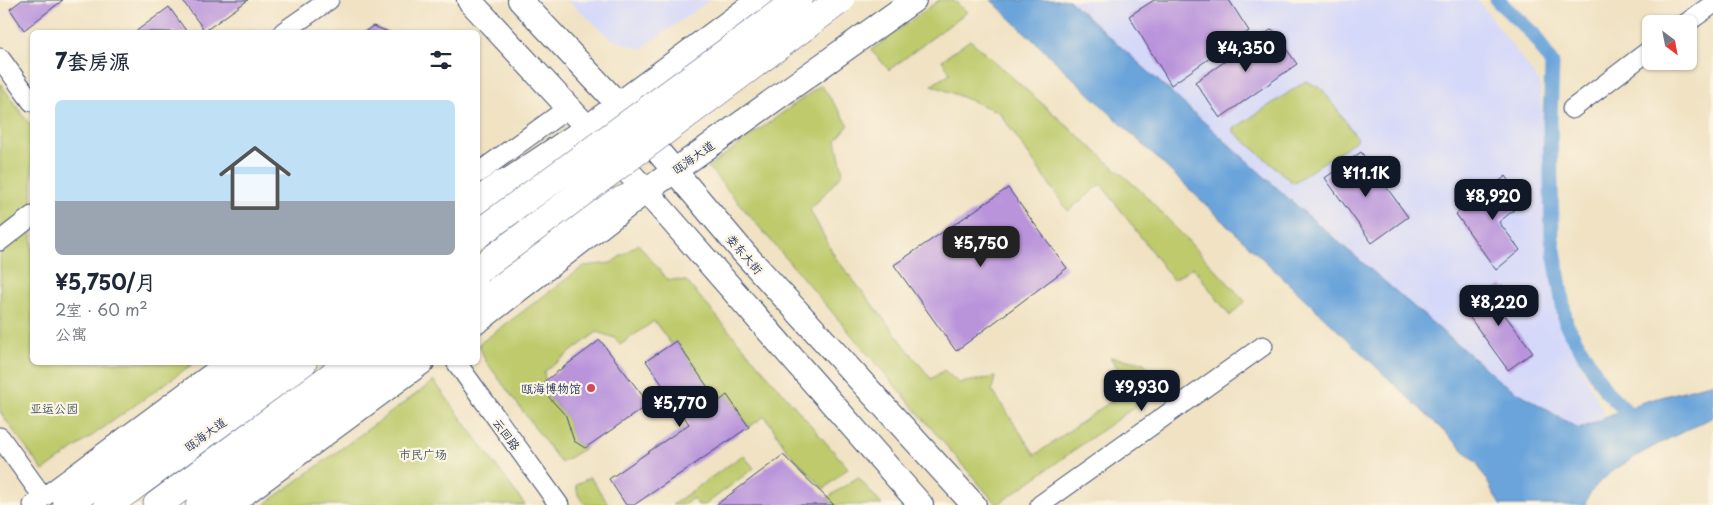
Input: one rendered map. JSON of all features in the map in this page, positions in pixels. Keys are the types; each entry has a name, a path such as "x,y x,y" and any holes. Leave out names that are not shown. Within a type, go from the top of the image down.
{"highway":[{"path":"480,233 798,0"},
{"path":"480,269 840,0"},
{"path":"480,201 503,184"},
{"path":"480,295 591,212 646,190"},
{"path":"48,502 250,365"},
{"name":"瓯海大道","path":"108,505 299,365"},
{"path":"157,505 347,365"},
{"path":"200,505 387,365"}],"main road":[{"path":"469,0 646,190 921,505"},
{"name":"娄东大街","path":"520,0 618,104 744,253 974,505"},
{"path":"480,207 503,184 587,128 760,0"},
{"name":"瓯海大道","path":"480,319 646,190 914,0"},
{"name":"瓯海大道","path":"84,505 274,365"},
{"path":"229,505 418,365"}],"street":[{"path":"286,30 329,0"},
{"path":"1698,15 1713,4"},
{"path":"1572,109 1642,56"},
{"path":"0,58 30,99"},
{"path":"480,172 568,108"},
{"path":"0,241 30,218"},
{"path":"1040,505 1263,346"},
{"path":"0,437 48,502 219,365"},
{"name":"云回路","path":"458,365 559,505"}],"shaded area":[{"path":"567,0 710,0 641,49 613,40"},
{"path":"1069,0 1478,0 1540,83 1550,254 1557,318 1606,417 1579,429 1501,382 1298,207"}],"green space":[{"path":"939,0 953,0 967,12 889,70 871,50"},
{"path":"970,40 1142,192 1245,301 1230,316 1193,267 1173,280 1101,184 1068,211 999,112 932,85 950,73 942,60"},
{"path":"1306,81 1322,89 1358,139 1293,183 1232,130"},
{"name":"亚运公园","path":"0,83 30,125 30,365 191,365 43,471 0,412"},
{"path":"821,85 849,125 836,140 843,173 810,210 835,257 931,379 944,370 959,383 995,377 992,390 1035,455 1131,387 1110,357 1144,363 1164,386 997,505 708,167"},
{"path":"638,244 667,279 686,281 848,468 824,489 787,450 765,416 749,427 727,395 718,402 676,341 671,344 654,321 620,345 615,338 597,332 544,372 547,395 566,416 574,441 585,448 561,463 485,360 480,343 584,266 611,263"},
{"name":"市民广场","path":"434,381 525,505 264,505"},
{"path":"743,455 754,468 705,505 698,505 693,498 683,505 672,505"},
{"path":"590,477 609,505 586,505 578,495 576,485"},
{"path":"858,477 882,505 834,505 827,498"}],"water":[{"path":"991,0 1069,0 1298,207 1501,382 1579,429 1643,402 1713,383 1713,417 1660,443 1620,466 1603,479 1591,492 1585,505 1500,505 1477,463"}],"building":[{"path":"22,0 63,0 24,30 10,9"},
{"path":"182,0 248,0 206,30 204,30"},
{"path":"1154,0 1229,0 1249,31 1171,85 1129,16"},
{"path":"169,7 186,30 138,30"},
{"path":"373,26 384,30 367,30"},
{"path":"1272,29 1297,64 1220,118 1195,82"},
{"path":"1361,152 1408,217 1372,243 1325,178"},
{"path":"1506,176 1525,201 1499,222 1520,250 1496,270 1456,214"},
{"path":"1008,188 1067,268 956,351 894,265"},
{"path":"1502,285 1516,303 1504,314 1533,352 1508,370 1465,311"},
{"name":"瓯海博物馆","path":"600,340 649,404 585,448 574,441 566,416 547,395 545,381"},
{"path":"676,341 718,402 727,395 749,427 634,505 626,505 609,479 689,424 646,361"},
{"path":"783,455 834,505 716,505"}],"waterway":[{"path":"1497,0 1534,35 1552,64 1550,120 1552,238 1566,324 1606,391 1639,424"}],"place":[{"name":"瓯海博物馆","path":"591,388"}]}
